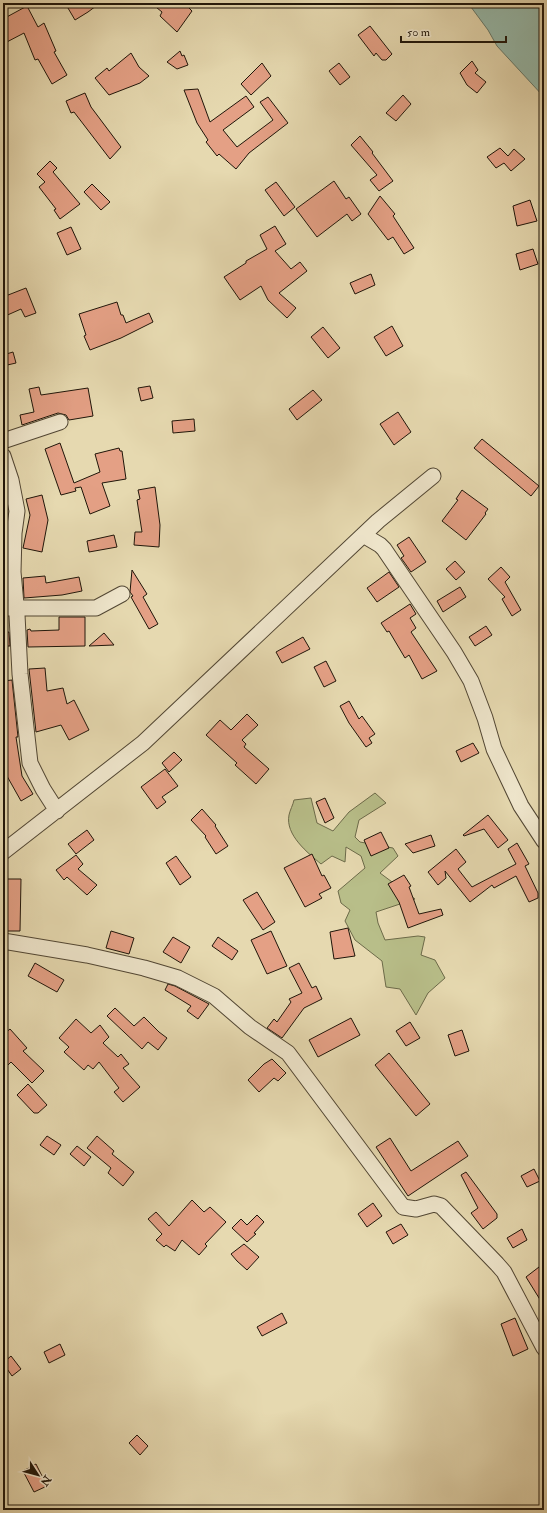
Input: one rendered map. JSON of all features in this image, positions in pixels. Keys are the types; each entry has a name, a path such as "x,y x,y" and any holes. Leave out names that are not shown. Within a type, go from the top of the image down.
{"street":[{"path":"3,441 60,422"},
{"path":"3,456 11,480 17,511 14,533 10,608 20,674 30,763 43,789 57,811"},
{"path":"3,852 143,743 363,535 412,492 433,476"},
{"path":"363,535 384,549 454,652 471,681 485,718 494,749 521,806 544,842"},
{"path":"10,608 96,608 122,594"},
{"path":"3,941 87,955 144,968 178,978 214,996 250,1027 288,1053 403,1207 416,1210 434,1204 441,1206 497,1264 504,1272 544,1348"}],"green space":[{"path":"375,793 386,803 359,820 355,837 360,842 393,848 398,856 380,873 415,899 376,912 378,923 385,940 418,936 425,937 421,955 435,960 445,978 428,993 416,1015 400,989 386,987 382,961 355,940 345,921 350,910 341,903 338,891 365,868 361,856 346,847 345,862 332,856 321,864 299,843 290,830 289,815 294,800 311,798 317,823 333,831 349,812"}],"shaded area":[{"path":"468,3 544,3 544,97 497,46 488,30"}],"building":[{"path":"65,3 100,3 75,20"},
{"path":"151,3 184,3 192,11 177,32 160,16 162,12"},
{"path":"27,6 38,27 44,23 56,51 54,52 67,75 52,84 38,59 35,60 24,33 3,44 3,19"},
{"path":"370,26 392,54 386,60 382,60 376,53 374,56 358,35"},
{"path":"180,51 182,56 184,55 188,65 177,69 167,62"},
{"path":"131,53 139,67 149,76 140,83 109,95 95,78 107,68 109,71"},
{"path":"472,61 478,70 475,73 486,82 477,93 467,85 460,73"},
{"path":"262,63 271,76 251,95 241,84"},
{"path":"339,63 350,77 340,85 329,71"},
{"path":"198,89 210,122 246,96 254,107 223,130 237,147 273,120 260,102 268,97 288,123 249,153 236,169 219,154 217,156 206,142 208,140 197,123 184,90"},
{"path":"85,93 91,107 121,147 110,159 74,112 71,113 66,101"},
{"path":"403,95 411,104 396,121 386,113"},
{"path":"360,136 393,181 379,191 370,180 377,175 351,145"},
{"path":"500,148 508,156 514,149 525,159 511,171 504,163 496,168 487,157"},
{"path":"50,161 57,168 53,172 80,204 60,219 54,210 56,209 39,187 45,182 37,174"},
{"path":"334,181 346,199 349,197 361,214 352,221 347,214 317,237 296,209"},
{"path":"276,182 295,207 284,216 265,190"},
{"path":"92,184 110,202 101,210 84,192"},
{"path":"380,196 395,214 393,216 414,248 404,254 393,237 388,240 368,214"},
{"path":"530,200 537,221 517,226 513,206"},
{"path":"275,226 286,244 275,251 291,269 300,262 307,271 279,293 296,308 287,318 268,300 261,286 240,300 224,277 246,263 246,261 267,249 260,235"},
{"path":"71,227 81,249 67,255 57,233"},
{"path":"533,249 538,264 520,270 516,254"},
{"path":"371,274 375,285 355,294 350,283"},
{"path":"26,288 36,313 25,317 21,309 3,317 3,297"},
{"path":"117,302 121,315 123,315 126,323 149,313 153,322 121,338 90,350 84,336 86,335 79,314"},
{"path":"392,326 403,346 386,356 374,337"},
{"path":"323,327 340,348 328,358 311,337"},
{"path":"13,352 16,363 3,366 3,355"},
{"path":"150,386 153,398 141,401 138,388"},
{"path":"39,387 41,395 88,388 93,416 69,420 66,415 58,413 22,425 20,415 34,412 29,389"},
{"path":"313,390 322,400 297,420 289,409"},
{"path":"398,412 411,432 394,445 380,424"},
{"path":"194,419 195,431 173,433 172,421"},
{"path":"482,439 539,486 531,496 474,448"},
{"path":"60,443 74,483 100,472 95,454 119,448 120,451 122,451 126,479 102,483 110,506 90,514 81,487 75,488 76,491 61,495 45,449"},
{"path":"155,487 160,525 159,547 134,545 135,532 142,532 137,500 140,499 138,490"},
{"path":"462,490 488,509 485,513 486,514 466,540 442,521 458,500 456,499"},
{"path":"42,495 48,520 42,552 23,548 30,515 26,499"},
{"path":"114,535 117,547 89,552 87,541"},
{"path":"409,537 426,562 411,572 401,558 404,556 397,545"},
{"path":"455,561 465,572 456,580 446,569"},
{"path":"501,567 510,577 505,582 521,610 512,616 502,599 505,597 488,579"},
{"path":"132,570 147,594 143,597 158,624 149,629 131,597 133,596 130,592"},
{"path":"389,572 399,587 377,602 367,588"},
{"path":"45,576 46,583 79,577 82,591 62,595 24,598 23,578"},
{"path":"460,587 466,597 443,612 437,601"},
{"path":"410,604 416,614 410,618 416,628 411,632 437,671 422,679 409,655 405,658 389,631 387,632 381,623"},
{"path":"59,617 85,617 85,646 28,647 27,630 59,630"},
{"path":"486,626 492,635 475,646 469,637"},
{"path":"9,632 10,646 3,646 3,633"},
{"path":"104,633 114,645 89,646"},
{"path":"303,637 310,649 282,663 276,652"},
{"path":"326,661 336,681 324,687 314,667"},
{"path":"45,668 47,691 63,688 67,704 74,700 89,730 69,740 61,725 36,732 29,669"},
{"path":"12,680 18,737 16,737 22,776 33,794 21,801 3,769 3,756 7,756 3,724 3,681"},
{"path":"349,701 359,719 362,716 375,734 369,738 372,743 366,747 349,723 340,706"},
{"path":"247,714 258,725 242,740 246,744 244,747 269,769 256,784 235,765 237,763 206,735 220,720 231,730"},
{"path":"473,743 479,753 461,762 456,751"},
{"path":"174,752 182,760 169,772 162,763"},
{"path":"165,769 178,786 162,797 166,802 157,809 141,787"},
{"path":"325,798 334,818 325,823 316,802"},
{"path":"202,809 216,825 215,826 228,846 216,854 205,837 206,836 191,820"},
{"path":"488,815 508,840 498,848 484,829 464,836 463,835"},
{"path":"87,830 94,840 76,854 68,844"},
{"path":"381,832 389,848 371,856 364,840"},
{"path":"431,835 435,846 413,853 405,844"},
{"path":"517,843 529,864 525,866 538,893 538,898 529,902 516,876 494,888 492,885 470,902 445,871 446,878 438,885 428,872 456,849 466,862 458,869 472,887 516,864 508,849"},
{"path":"312,854 322,876 324,875 331,888 319,894 322,898 305,907 284,868"},
{"path":"76,855 83,864 78,869 97,885 87,895 67,877 64,880 56,870"},
{"path":"176,856 191,877 180,885 166,863"},
{"path":"404,875 411,886 409,887 419,914 441,909 443,915 408,928 399,902 388,884"},
{"path":"3,879 21,879 20,931 3,931"},
{"path":"257,892 275,922 263,930 243,900"},
{"path":"348,928 355,956 334,959 330,932"},
{"path":"111,931 134,938 129,954 106,948"},
{"path":"271,931 287,966 267,974 251,940"},
{"path":"173,937 190,947 181,963 163,952"},
{"path":"218,937 238,951 232,960 212,946"},
{"path":"35,963 64,980 57,992 28,976"},
{"path":"299,963 312,988 316,986 322,999 304,1008 282,1038 267,1028 274,1019 277,1022 291,1002 289,999 302,993 289,968"},
{"path":"168,984 175,986 209,1004 198,1019 187,1011 191,1006 165,990"},
{"path":"115,1008 134,1026 144,1017 167,1038 158,1050 148,1042 142,1049 107,1016"},
{"path":"351,1018 360,1035 318,1057 309,1040"},
{"path":"76,1019 91,1033 100,1025 109,1037 103,1043 118,1057 121,1054 129,1064 123,1068 140,1087 123,1102 114,1092 119,1088 99,1062 93,1069 88,1065 84,1070 64,1052 69,1047 59,1038"},
{"path":"410,1022 420,1038 406,1046 396,1031"},
{"path":"10,1029 27,1048 23,1051 44,1071 32,1083 11,1062 3,1070 3,1035"},
{"path":"462,1030 469,1051 455,1056 448,1035"},
{"path":"389,1053 430,1104 416,1116 375,1065"},
{"path":"272,1059 286,1073 278,1081 274,1078 259,1092 248,1080 264,1064"},
{"path":"28,1084 47,1105 38,1113 34,1113 17,1095"},
{"path":"47,1136 61,1145 54,1155 40,1145"},
{"path":"97,1136 114,1151 112,1154 134,1172 123,1186 108,1173 111,1168 87,1148"},
{"path":"390,1138 411,1171 458,1141 468,1156 408,1196 376,1147"},
{"path":"77,1146 91,1157 84,1166 70,1154"},
{"path":"534,1169 540,1181 527,1187 521,1176"},
{"path":"466,1172 497,1214 497,1218 483,1229 471,1213 478,1208 461,1175"},
{"path":"192,1200 204,1212 210,1207 226,1222 205,1244 207,1246 199,1255 182,1240 175,1251 166,1245 164,1247 156,1240 162,1234 148,1219 156,1212 169,1226"},
{"path":"373,1203 382,1216 367,1227 358,1214"},
{"path":"257,1215 264,1222 254,1233 256,1234 247,1242 232,1228 241,1219 247,1225"},
{"path":"401,1224 408,1235 393,1244 386,1232"},
{"path":"522,1229 527,1240 513,1248 507,1238"},
{"path":"244,1244 259,1257 247,1270 231,1254"},
{"path":"539,1267 544,1274 544,1306 526,1277"},
{"path":"282,1313 287,1323 262,1336 257,1327"},
{"path":"515,1318 528,1349 513,1356 501,1324"},
{"path":"60,1344 65,1355 49,1363 44,1352"},
{"path":"11,1356 21,1369 12,1376 3,1363"},
{"path":"137,1435 148,1446 140,1455 129,1443"},
{"path":"36,1464 47,1486 34,1492 23,1471"}]}
